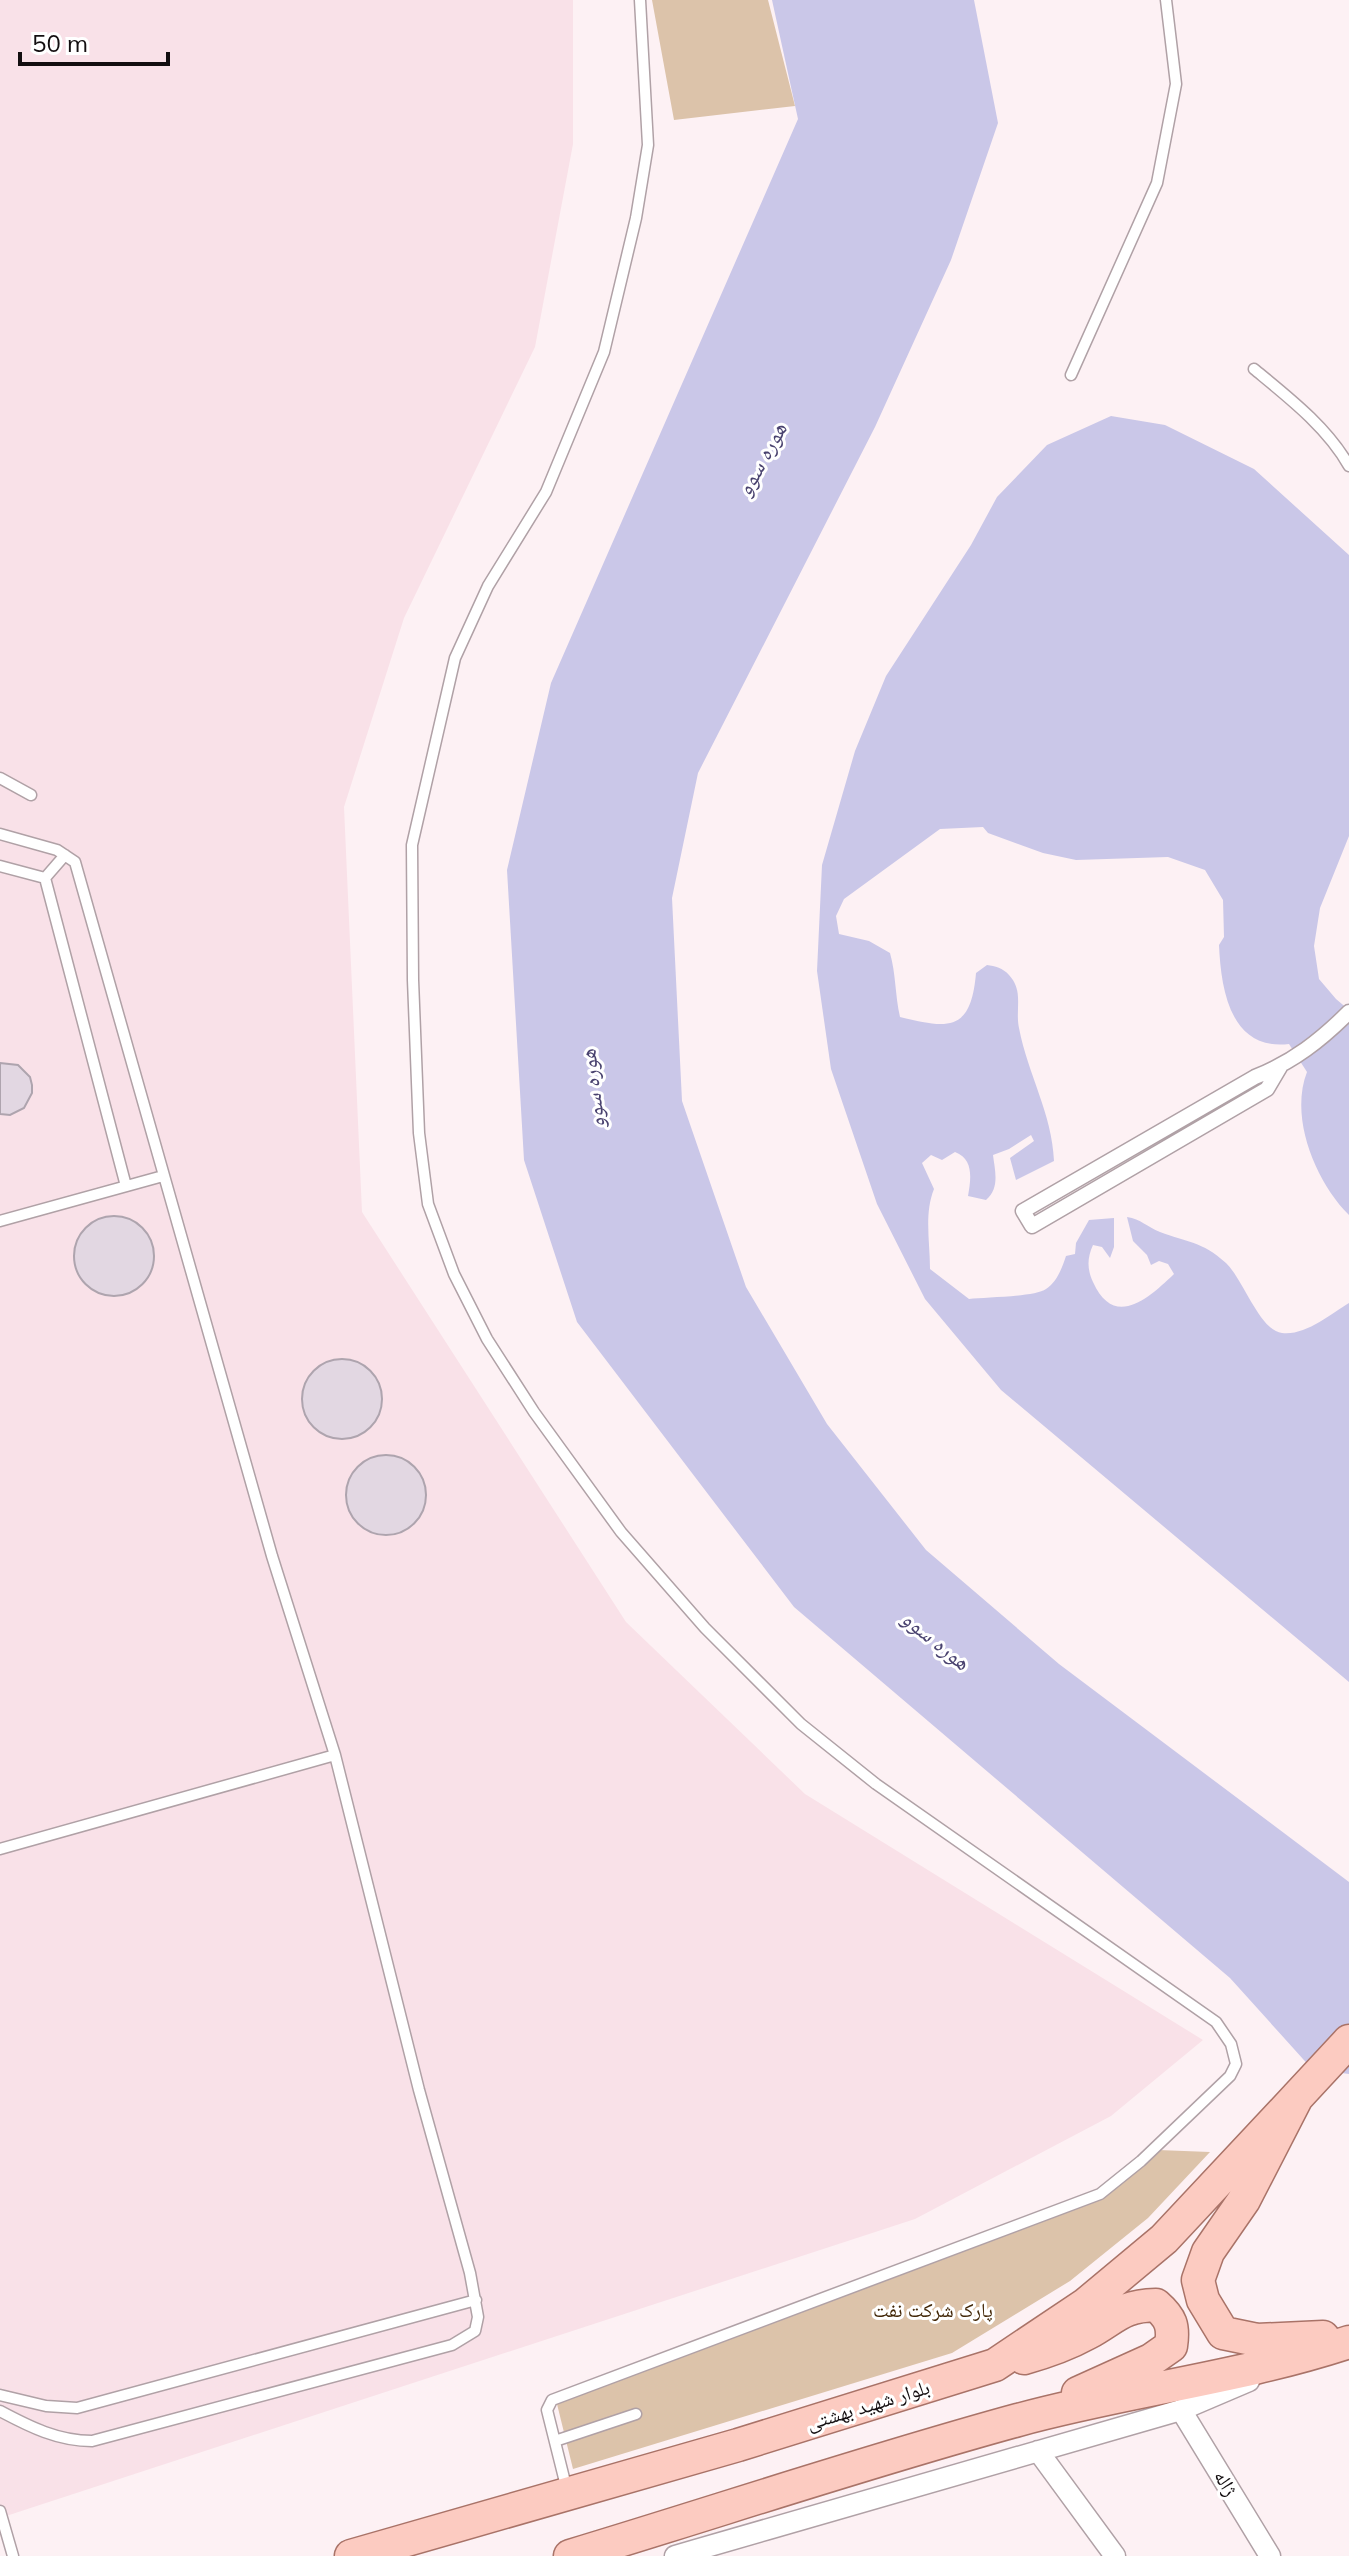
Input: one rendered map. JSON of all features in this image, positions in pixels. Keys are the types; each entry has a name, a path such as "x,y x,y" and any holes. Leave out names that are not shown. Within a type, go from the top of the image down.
{"main road":[{"name":"بلوار شهید بهشتی","path":"351,2556 738,2445 995,2365 1086,2304 1164,2239 1349,2041"},
{"path":"1297,2097 1244,2200 1208,2252 1198,2280 1203,2300 1223,2333 1257,2340 1349,2336"},
{"path":"995,2365 1045,2352 1088,2333 1133,2306 1156,2305 1170,2317 1174,2331 1171,2346 1151,2360 1020,2419"},
{"path":"570,2556 1020,2419 1307,2356 1349,2342"}],"street":[{"path":"1280,1067 1267,1089 1032,1226 1023,1211 1255,1077 1280,1067 1320,1041 1349,1012"},
{"path":"675,2556 1181,2410 1307,2356"},
{"name":"ژاله","path":"1181,2410 1270,2556"},
{"path":"1038,2451 1115,2556"}],"lane":[{"path":"568,2494 547,2410 552,2400 1100,2194 1152,2151 1230,2076 1236,2064 1231,2044 1216,2022 876,1784 801,1724 705,1628 621,1532 534,1412 487,1339 461,1287 428,1204 419,1133 412,845 455,658 488,586 546,492 604,352 636,218 648,145 640,0"},
{"path":"1071,375 1157,183 1176,84 1166,0"},
{"path":"1254,369 1300,408 1349,466"},
{"path":"0,778 31,795"},
{"path":"0,834 57,850 75,862 272,1556 335,1755 478,2317 475,2331 452,2345 92,2441 72,2441 47,2434 0,2411"},
{"path":"45,878 65,855"},
{"path":"0,866 45,878"},
{"path":"45,878 126,1186"},
{"path":"0,1221 163,1176"},
{"path":"0,1849 335,1755"},
{"path":"0,2395 46,2406 77,2408 476,2300"},
{"path":"555,2441 636,2414"},
{"path":"0,2511 13,2556"}],"shaded area":[{"path":"0,0 573,0 573,144 535,347 404,618 344,807 362,1212 626,1622 805,1794 1203,2040 1111,2116 915,2219 0,2518"}],"green space":[{"path":"652,0 768,0 795,106 674,120"},
{"name":"پارک شرکت نفت","path":"1158,2150 1210,2152 1148,2218 1070,2281 952,2353 573,2469 557,2404 1101,2197"}],"water":[{"name":"هوره سوو","path":"772,0 974,0 998,123 951,260 875,427 698,773 672,898 682,1101 746,1287 827,1424 926,1550 1059,1664 1349,1882 1349,2074 1312,2069 1230,1978 794,1607 577,1322 524,1160 507,870 551,683 798,119"},
{"path":"1111,416 1165,425 1254,469 1349,555 1349,836 1320,908 1314,946 1319,979 1349,1010 1349,1215 1326,1185 1309,1148 1301,1109 1307,1072 1289,1044 1269,1044 1253,1038 1241,1027 1226,998 1219,945 1224,937 1223,900 1205,870 1168,857 1076,860 1043,853 988,833 983,827 940,829 844,899 836,916 839,934 869,941 890,953 900,1017 932,1023 954,1022 963,1016 969,1006 976,973 987,965 1004,971 1014,981 1018,994 1019,1028 1049,1127 1054,1161 1016,1180 1010,1158 1034,1141 1031,1135 993,1155 995,1185 986,1200 968,1196 970,1170 961,1155 955,1152 942,1160 931,1155 922,1163 934,1189 928,1218 930,1269 969,1299 1021,1295 1046,1289 1056,1279 1066,1256 1075,1254 1076,1243 1089,1220 1114,1218 1114,1247 1110,1258 1102,1247 1093,1245 1088,1264 1091,1277 1101,1296 1111,1304 1121,1307 1142,1300 1174,1274 1168,1264 1159,1261 1151,1265 1147,1255 1133,1241 1127,1217 1201,1246 1217,1256 1226,1263 1259,1314 1274,1330 1282,1333 1300,1331 1349,1303 1349,1682 1001,1390 925,1299 877,1204 831,1069 817,971 822,865 855,751 886,676 971,545 997,497 1047,445"}],"building":[{"path":"0,1063 18,1065 30,1077 32,1085 32,1093 24,1108 10,1115 0,1114"},
{"path":"114,1216 129,1219 142,1228 151,1241 154,1256 151,1271 142,1284 129,1293 114,1296 99,1293 86,1284 77,1271 74,1256 77,1241 86,1228 99,1219"},
{"path":"342,1359 357,1362 370,1371 379,1384 382,1399 379,1414 370,1427 357,1436 342,1439 327,1436 314,1427 305,1414 302,1399 305,1384 314,1371 327,1362"},
{"path":"386,1455 401,1458 414,1467 423,1480 426,1495 423,1510 414,1523 401,1532 386,1535 371,1532 358,1523 349,1510 346,1495 349,1480 358,1467 371,1458"}]}
